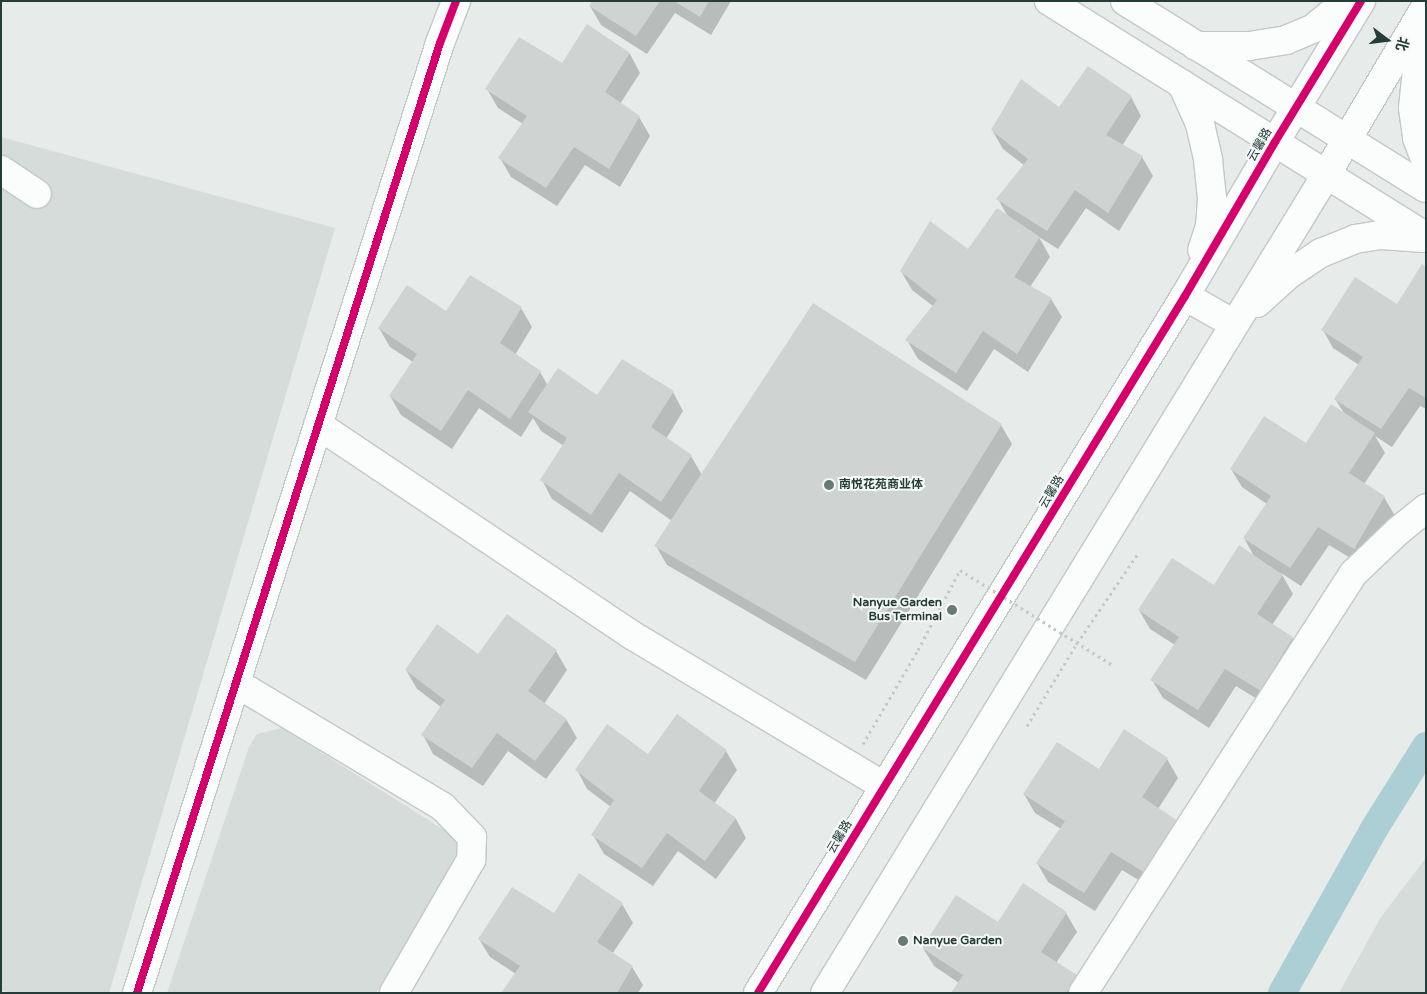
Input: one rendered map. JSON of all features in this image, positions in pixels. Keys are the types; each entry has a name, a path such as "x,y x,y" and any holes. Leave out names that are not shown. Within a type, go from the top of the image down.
{"street":[{"path":"137,993 440,43 456,1"},
{"path":"1049,1 1426,238"},
{"path":"1125,1 1426,188"},
{"path":"1196,46 1249,46 1286,40 1314,28 1346,1"},
{"name":"云馨路","path":"758,993 1185,296 1275,142 1361,1"},
{"path":"824,993 1326,175 1424,8"},
{"path":"1424,8 1414,108 1417,138 1426,162"},
{"path":"1143,60 1165,26"},
{"path":"1182,84 1200,124 1212,198 1210,226 1185,296 1234,324"},
{"path":"1,170 36,194"},
{"path":"1234,324 1288,275 1321,253 1355,239 1381,234 1426,238"},
{"path":"318,424 630,634 884,786"},
{"path":"1083,993 1354,573 1398,531 1426,508"},
{"path":"236,683 444,808 472,837 471,860 394,993"}],"path":[{"path":"1027,726 1077,643 1137,555"},
{"path":"850,765 918,650 960,570 1114,666"}],"shaded area":[{"path":"1,137 335,228 109,993 11,993 1,990"},
{"path":"282,728 449,833 455,840 458,851 456,863 376,993 167,993 249,747 257,734"},
{"path":"1426,858 1426,993 1339,993 1381,917"}],"building":[{"path":"592,1 660,1 636,36 589,6"},
{"path":"674,1 709,1 700,17"},
{"path":"587,24 630,53 605,92 640,116 609,169 574,147 546,188 498,158 527,116 485,89 519,37 562,63"},
{"path":"1088,66 1132,96 1106,135 1143,156 1108,213 1075,190 1047,231 996,199 1028,159 991,130 1021,79 1059,107"},
{"path":"997,208 1040,237 1014,277 1052,298 1017,354 983,331 956,373 905,340 937,300 900,271 930,221 968,249"},
{"path":"1422,264 1426,267 1426,398 1409,388 1381,429 1334,399 1363,357 1321,330 1355,277 1397,304"},
{"path":"470,275 522,307 500,343 541,371 510,419 468,390 441,431 389,396 417,354 378,328 407,285 446,311"},
{"name":"南悦花苑商业体","path":"813,303 1002,424 855,662 654,546"},
{"path":"622,359 674,391 651,427 692,455 661,502 619,473 591,515 540,480 567,438 528,412 558,368 597,395"},
{"path":"1331,404 1375,433 1349,473 1385,496 1354,549 1318,527 1290,568 1243,538 1271,496 1230,469 1264,416 1306,443"},
{"path":"1239,545 1283,575 1257,614 1293,637 1261,691 1225,669 1198,710 1150,680 1179,637 1138,610 1172,558 1214,585"},
{"path":"507,614 557,650 528,691 567,719 535,761 497,733 472,768 421,735 445,700 405,670 437,624 478,654"},
{"path":"677,714 727,750 699,791 736,818 705,861 667,833 642,868 591,835 614,800 575,770 607,724 648,754"},
{"path":"1124,729 1168,758 1142,797 1178,821 1147,874 1111,852 1084,893 1036,863 1065,821 1023,794 1057,742 1099,769"},
{"path":"579,873 623,903 597,942 633,966 617,993 501,993 520,966 478,939 512,887 554,913"},
{"path":"1023,883 1067,912 1041,952 1077,975 1066,993 951,993 963,975 922,948 956,895 998,922"}],"waterway":[{"path":"1282,993 1374,829 1426,746"}],"cycle path":[{"path":"137,993 440,43 456,1"},
{"path":"758,993 1185,296 1275,142 1361,1"}],"place":[{"name":"南悦花苑商业体","path":"829,485"},
{"name":"Nanyue Garden Bus Terminal","path":"952,610"},
{"name":"Nanyue Garden","path":"903,941"}]}
